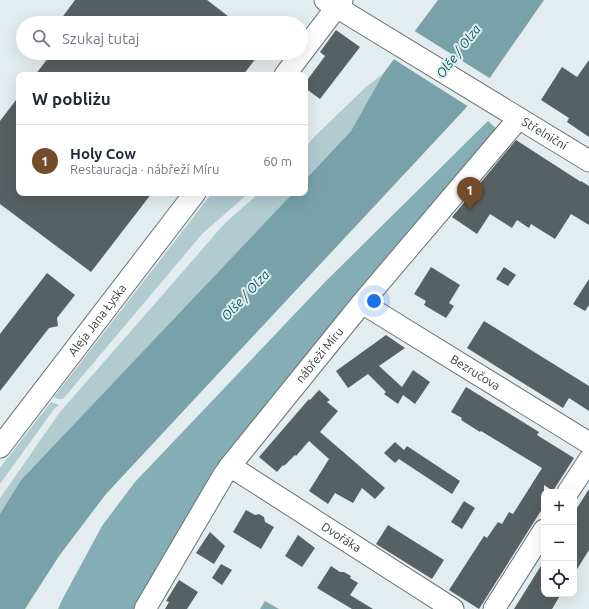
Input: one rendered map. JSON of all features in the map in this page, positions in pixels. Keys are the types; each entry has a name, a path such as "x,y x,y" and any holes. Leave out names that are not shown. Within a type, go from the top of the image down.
{"street":[{"name":"Střelniční","path":"334,2 370,27 589,161"},
{"path":"308,41 334,2"},
{"path":"287,72 295,60"},
{"name":"nábřeží Míru","path":"145,609 230,466 362,303 519,118"},
{"name":"Aleja Jana Łyska","path":"0,447 193,196"},
{"name":"Bezručova","path":"362,303 589,443"},
{"path":"570,489 589,460"},
{"name":"Dvořáka","path":"230,466 453,609"},
{"path":"494,609 541,535"}],"shaded area":[{"path":"383,74 351,131 308,177 308,144 366,87"},
{"path":"488,121 501,133 225,460 134,609 58,609 102,526 135,482 326,281"},
{"path":"210,196 246,196 203,233 63,399 54,397"},
{"path":"256,196 290,196 21,480 0,514 0,498 60,412 224,224"},
{"path":"51,402 59,405 54,409 0,484 0,468"},
{"path":"265,601 279,609 260,609"}],"water":[{"name":"Olše / Olza","path":"438,0 544,0 489,79 464,110 106,494 59,556 25,609 0,609 0,514 21,480 290,196 308,196 308,177 351,131 383,74"}],"pier":[{"path":"413,30 491,79 469,107 392,58"}],"building":[{"path":"75,0 207,0 228,16 63,16"},
{"path":"336,30 360,47 320,99 308,90 308,79 325,56 320,52"},
{"path":"47,60 255,60 245,72 37,72"},
{"path":"589,60 589,137 567,122 569,118 541,100 562,67 577,77"},
{"path":"16,100 16,196 150,196 91,272 0,204 0,121"},
{"path":"516,140 589,186 589,225 571,214 555,239 531,224 529,228 517,220 512,228 490,214 477,234 452,217"},
{"path":"431,267 460,285 449,303 454,306 446,318 424,305 426,301 414,294"},
{"path":"504,267 516,275 508,286 496,279"},
{"path":"47,273 75,295 57,318 58,326 49,328 0,391 0,334"},
{"path":"589,279 589,305 585,311 573,304"},
{"path":"484,321 589,386 589,411 569,398 563,408 467,348"},
{"path":"386,335 405,348 379,366 402,387 413,370 430,382 415,404 403,395 398,404 384,394 386,392 368,374 348,388 336,371"},
{"path":"466,387 539,432 537,435 574,458 554,489 550,489 544,485 544,489 541,489 541,511 479,609 449,590 484,536 487,538 498,522 502,524 509,512 513,514 542,468 481,431 480,432 461,420 462,418 451,412"},
{"path":"319,390 330,400 327,402 338,411 320,432 385,488 375,499 362,488 353,503 335,493 328,504 309,491 329,459 309,441 296,456 295,455 277,472 259,457 309,399 310,400"},
{"path":"395,442 404,450 407,446 460,481 452,494 399,459 395,463 384,453"},
{"path":"589,489 589,550 577,569 577,525 577,508"},
{"path":"464,501 475,508 462,529 451,522"},
{"path":"246,510 255,515 259,514 264,517 265,522 274,527 261,549 233,532"},
{"path":"388,525 444,560 432,579 376,544"},
{"path":"210,532 225,546 214,564 196,553"},
{"path":"298,535 315,548 302,567 285,556"},
{"path":"221,564 232,570 222,585 212,578"},
{"path":"331,566 340,572 344,572 351,576 350,578 358,583 350,595 373,609 352,609 317,588"},
{"path":"541,566 541,597 559,597 552,609 514,609"},
{"path":"179,580 198,592 187,609 165,609 169,602 166,601"}],"place":[{"name":"Holy Cow","path":"470,210"}]}
